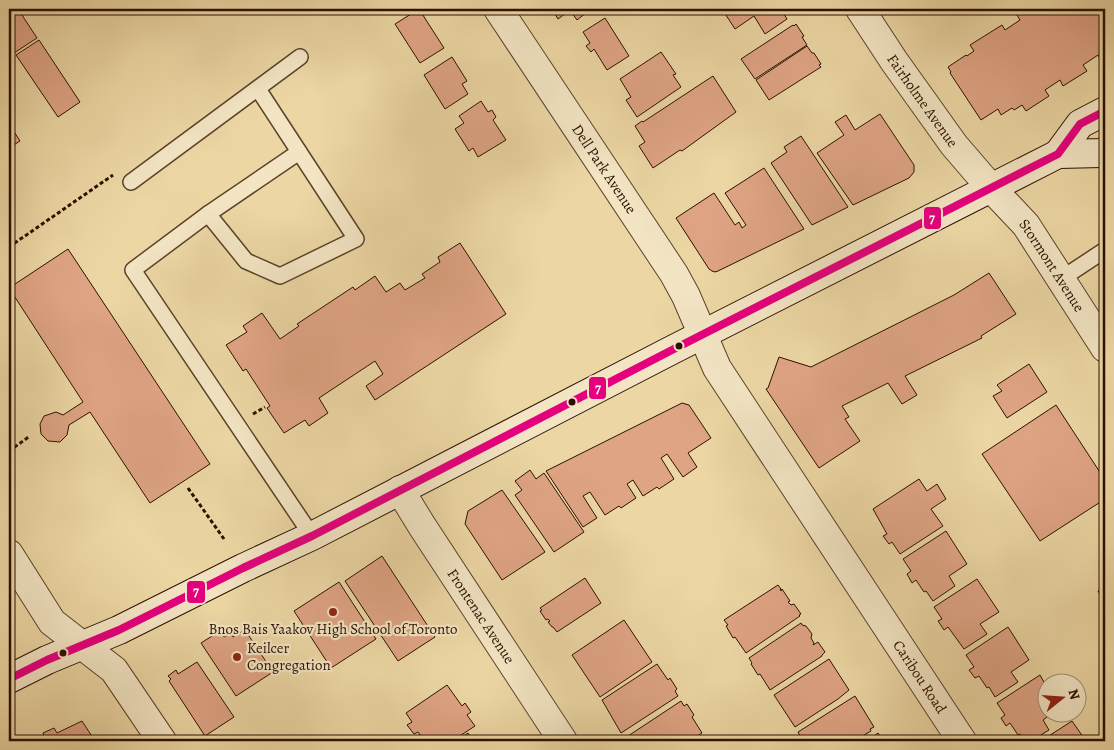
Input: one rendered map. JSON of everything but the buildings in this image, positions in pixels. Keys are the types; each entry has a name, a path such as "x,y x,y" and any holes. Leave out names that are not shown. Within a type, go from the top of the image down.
{"street":[{"name":"Dell Park Avenue","path":"498,9 674,274 686,296 702,335"},
{"name":"Fairholme Avenue","path":"860,9 954,145 992,188"},
{"path":"1058,154 1080,124 1105,111"},
{"path":"9,679 47,660 118,630 312,536 1058,154 1105,151"},
{"name":"Stormont Avenue","path":"992,188 1026,225 1105,346"},
{"name":"Caribou Road","path":"702,335 717,368 962,741"},
{"name":"Frontenac Avenue","path":"400,490 563,741"},
{"path":"9,554 52,622 114,670 162,741"}],"lane":[{"path":"131,182 300,57"},
{"path":"208,214 246,261 280,276 356,239 258,89"},
{"path":"299,152 208,214 133,270 312,536"},
{"path":"1062,279 1105,250"}],"path":[{"path":"9,247 112,174 131,182"},
{"path":"9,451 30,436"},
{"path":"188,488 224,540"}],"transit line":[{"name":"7","path":"9,679 47,660 119,630 312,536 1058,154 1080,124 1105,111"}],"place":[{"name":"Bnos Bais Yaakov High School of Toronto","path":"333,612"},
{"name":"Keilcer Congregation","path":"237,657"}]}
